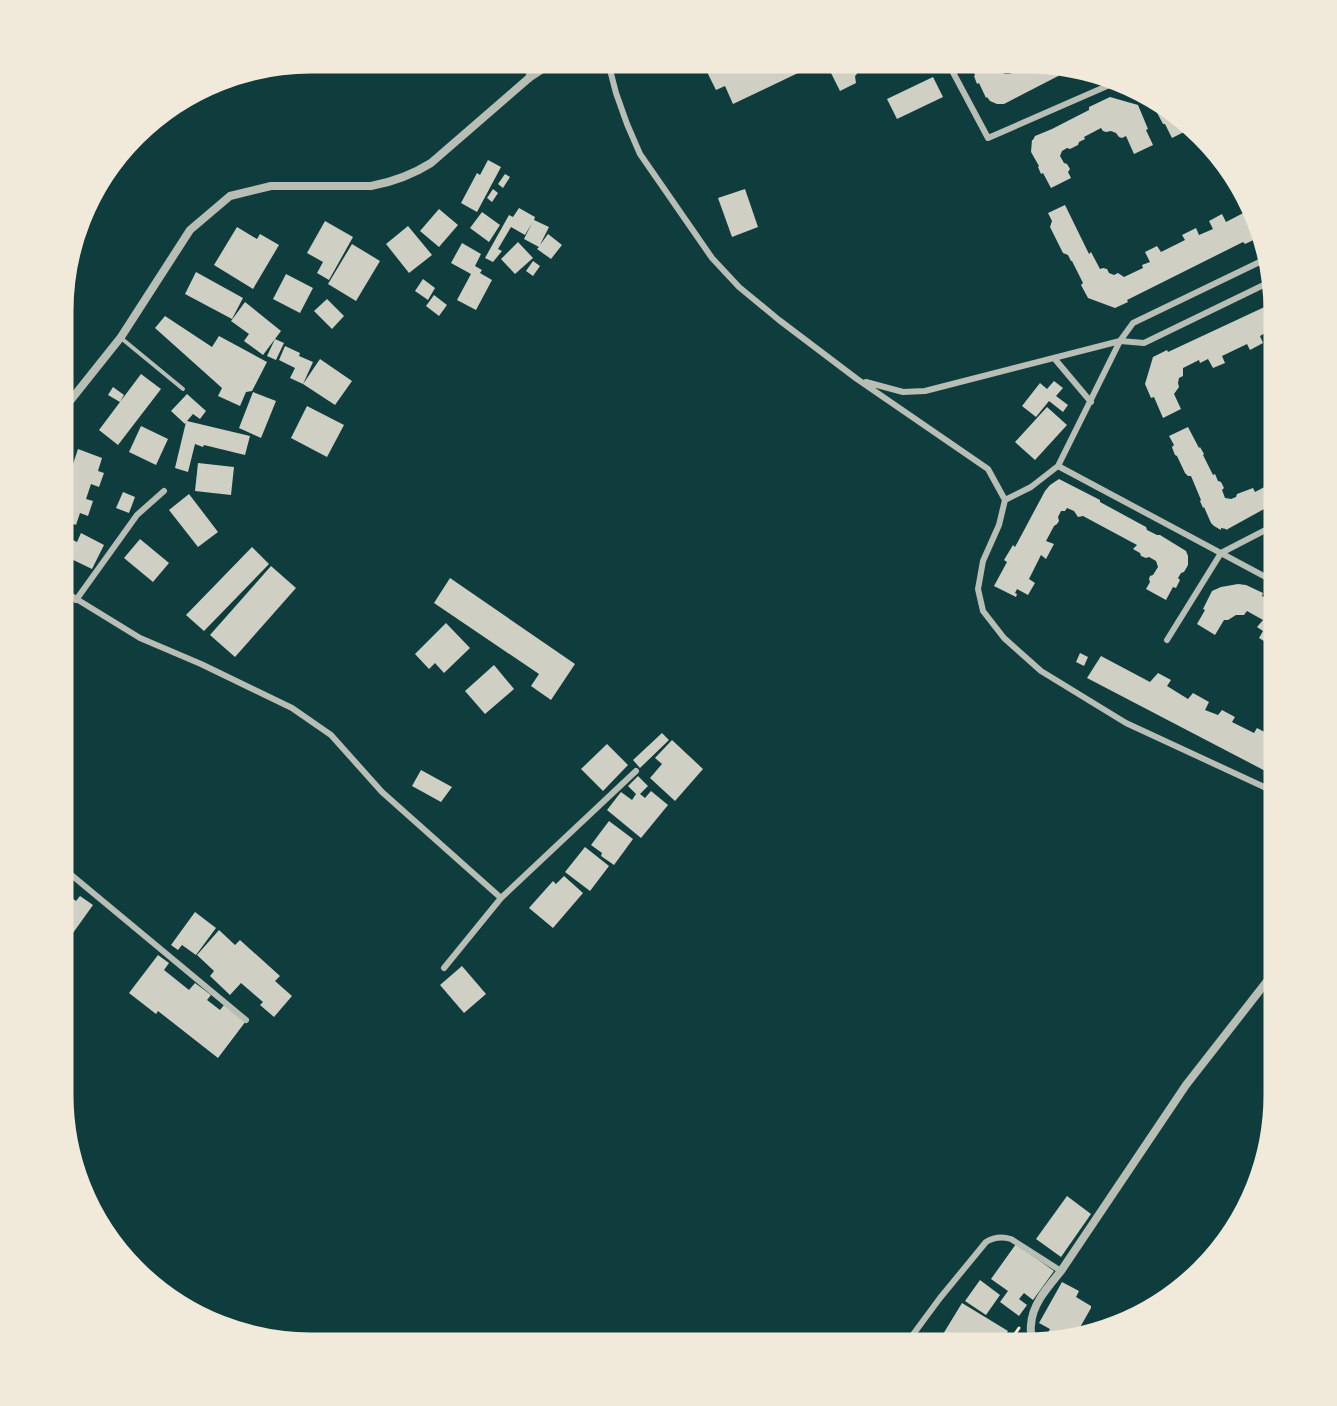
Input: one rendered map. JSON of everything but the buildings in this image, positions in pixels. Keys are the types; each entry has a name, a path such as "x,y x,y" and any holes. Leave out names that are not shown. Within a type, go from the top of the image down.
{"street":[{"path":"529,78 532,72"},
{"path":"72,398 121,337 190,230 230,196 271,186 371,186 417,172 431,163 538,72"},
{"path":"611,72 620,103 640,154 712,258 739,287 857,379 988,469 1005,500 999,525 983,561 978,588 983,611 1004,638 1041,671 1126,723 1265,787"},
{"path":"953,72 988,138 1105,86"},
{"path":"1005,500 1030,487 1058,466 1120,341 1133,323 1260,262"},
{"path":"857,379 903,392 925,391 1120,341 1144,343 1263,286"},
{"path":"1054,358 1091,402"},
{"path":"1058,466 1265,577"},
{"path":"76,600 137,516 164,491"},
{"path":"1167,640 1221,553 1265,530"},
{"path":"72,597 140,638 212,668 302,714 331,735 382,792 501,898"},
{"path":"444,968 501,898 636,771"},
{"path":"72,875 246,1020"},
{"path":"1031,1334 1030,1326 1040,1297 1061,1271 1186,1086 1265,984"},
{"path":"914,1334 986,1242 992,1239 1005,1237 1011,1239 1061,1271"}],"lane":[{"path":"121,337 183,389"}]}
